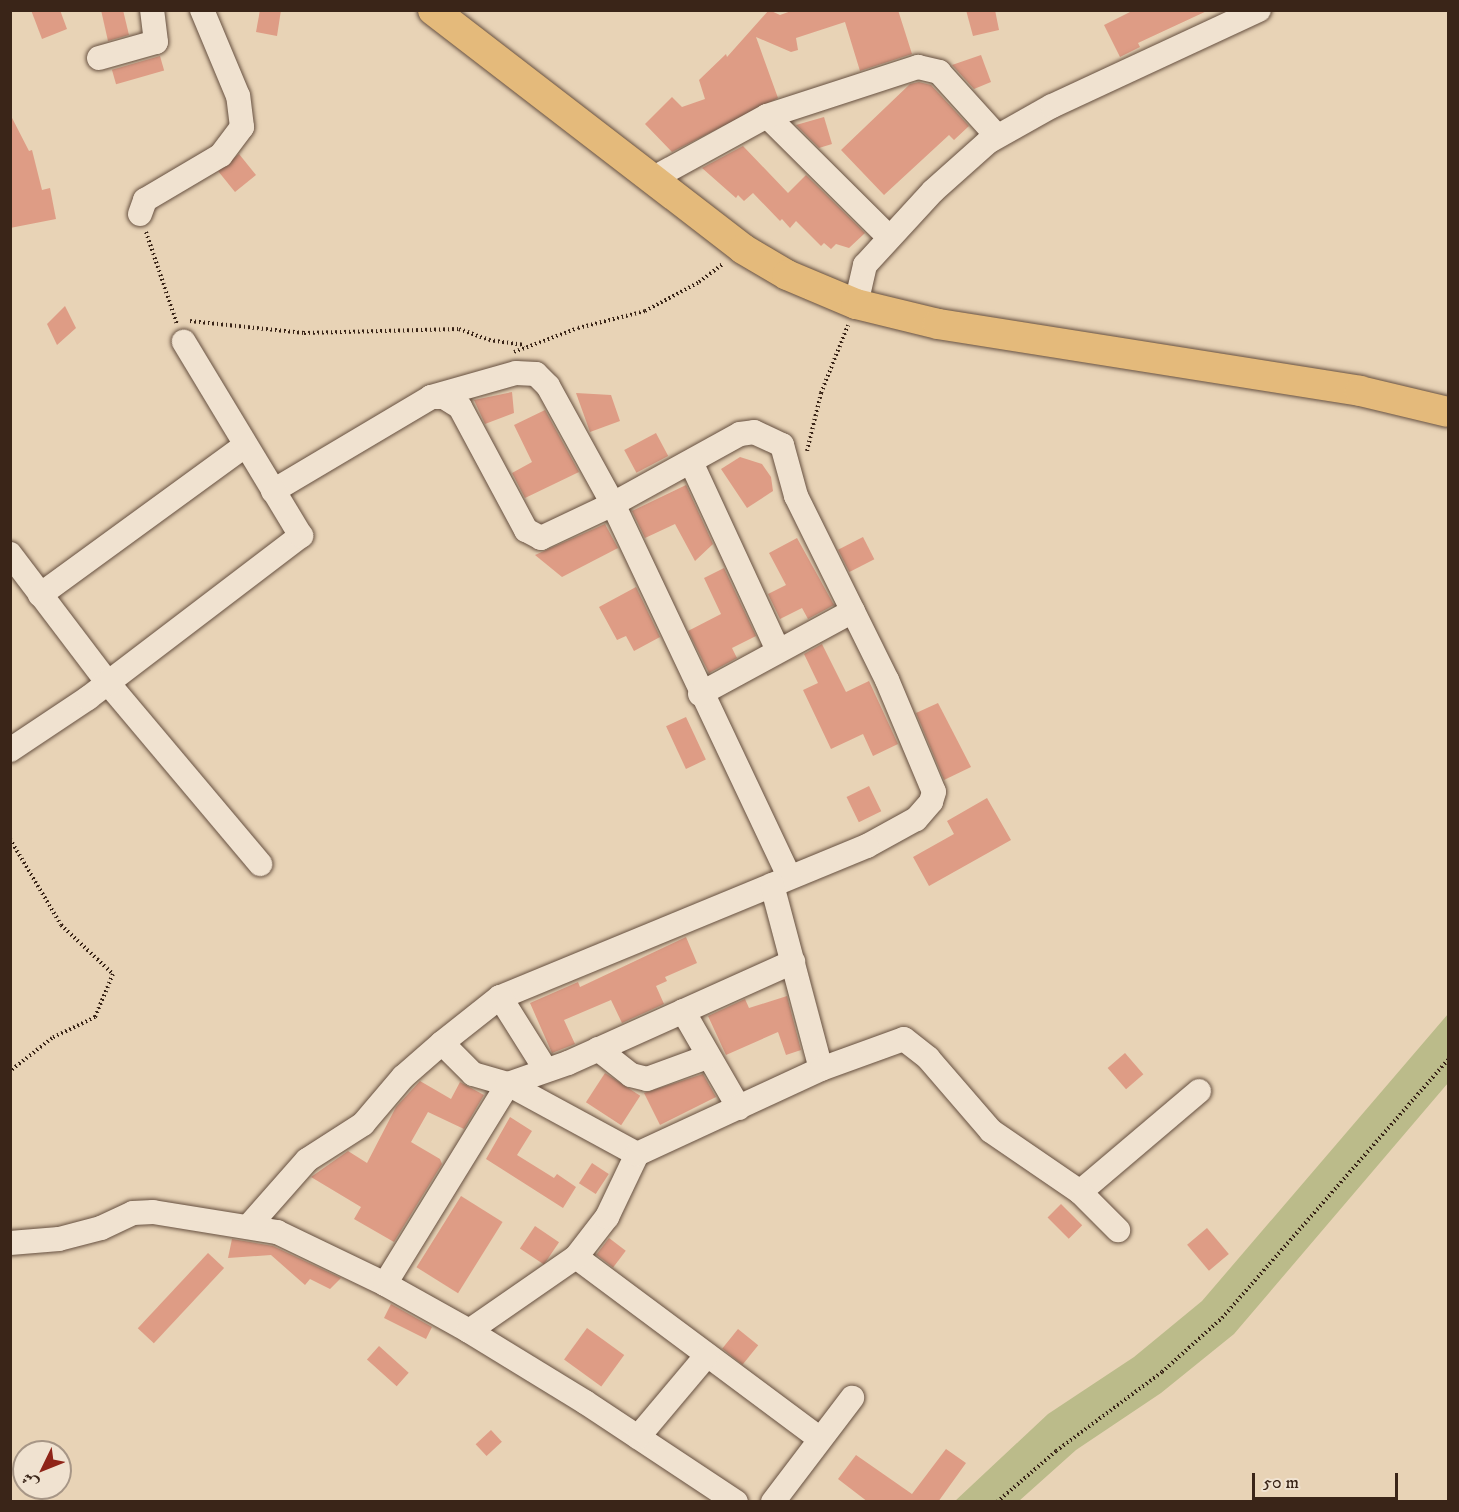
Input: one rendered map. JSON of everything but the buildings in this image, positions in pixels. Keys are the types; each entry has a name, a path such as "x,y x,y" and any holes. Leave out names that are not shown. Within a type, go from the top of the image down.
{"main road":[{"path":"433,10 743,249 788,275 856,304 938,324 1360,391 1449,412"}],"street":[{"path":"99,58 156,42 152,10"},
{"path":"140,214 145,200 221,155 242,127 238,96 202,10"},
{"path":"856,304 865,265 889,237 957,168 997,136 1203,34 1258,10"},
{"path":"652,178 767,116 911,69 930,67 939,72 997,136"},
{"path":"767,116 889,237"},
{"path":"10,750 107,682 301,536 244,446 184,342"},
{"path":"273,491 431,397 516,373 536,374 548,386 613,504 700,694 781,881 793,962 821,1070"},
{"path":"248,1227 307,1160 363,1124 403,1077 500,997 867,846 916,819 931,802 934,792 887,680 796,496 782,446 754,432 740,434 613,504 541,538 526,530 460,407 444,397 431,397"},
{"path":"40,595 244,446"},
{"path":"691,462 778,650"},
{"path":"10,554 107,682 260,864"},
{"path":"700,694 853,611"},
{"path":"386,1284 508,1084 598,1049 793,962"},
{"path":"500,997 546,1070"},
{"path":"683,1011 707,1057 739,1108"},
{"path":"469,1331 576,1257 607,1217 638,1154 821,1070 898,1040 909,1040 991,1131 1080,1192 1119,1230"},
{"path":"442,1043 473,1074 508,1084 638,1154"},
{"path":"598,1049 631,1075 647,1079 707,1057"},
{"path":"1080,1192 1199,1091"},
{"path":"10,1243 59,1239 101,1228 132,1213 277,1232 386,1284 469,1331 638,1437 736,1502"},
{"path":"576,1257 820,1439"},
{"path":"638,1437 707,1355"},
{"path":"773,1502 852,1398"}],"path":[{"path":"140,214 184,342"},
{"path":"504,357 525,345 645,311 699,282 743,249"},
{"path":"796,496 821,393 856,304"},
{"path":"175,319 286,332 459,329 489,340 525,345"},
{"path":"10,838 61,925 113,974 95,1017 52,1038 10,1071"},
{"path":"997,1502 1056,1451 1162,1372 1222,1318 1449,1060"}],"green space":[{"path":"1448,1014 1448,1083 1234,1334 1161,1393 1076,1450 1019,1501 955,1501 1048,1414 1134,1357 1202,1301"}]}
